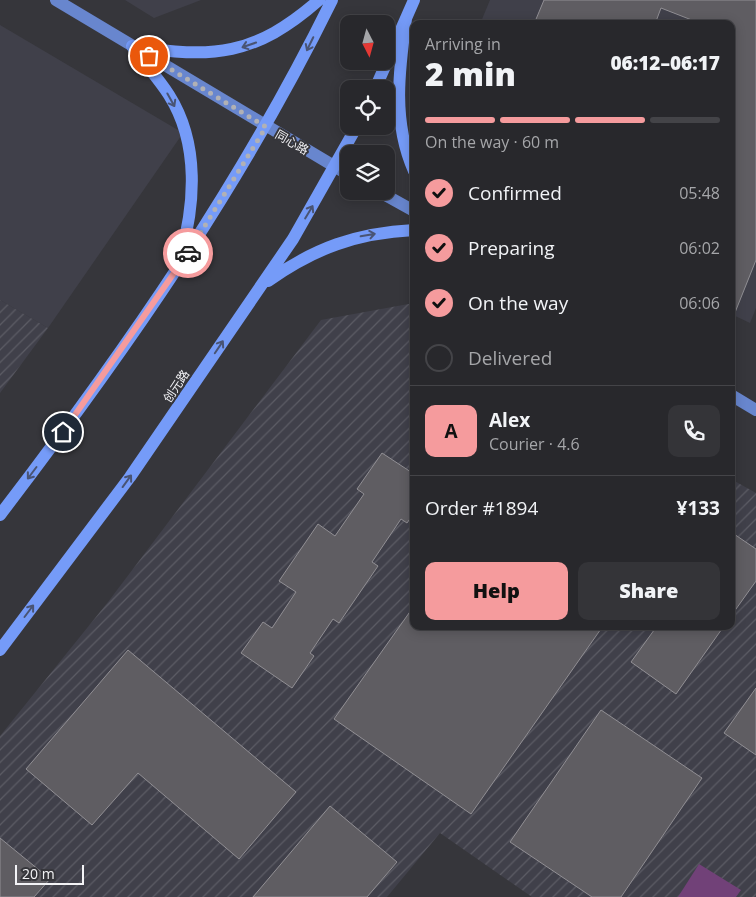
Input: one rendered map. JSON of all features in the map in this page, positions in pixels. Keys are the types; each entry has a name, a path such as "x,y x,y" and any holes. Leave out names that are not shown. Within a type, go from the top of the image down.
{"main road":[{"path":"132,46 169,52 200,54 228,51 254,44 278,31 319,0"},
{"path":"0,515 63,432 203,231 266,127 296,73 332,0"},
{"path":"379,80 414,0"},
{"path":"406,19 400,65 399,99 401,131 406,154 410,162"},
{"path":"132,46 170,96 183,124 190,150 192,188 190,224 177,269"},
{"name":"创元路","path":"0,650 130,477 293,239 352,135"},
{"path":"261,285 298,260 326,246 390,231 410,230"}],"street":[{"name":"同心路","path":"56,0 340,170"},
{"path":"394,200 410,209"},
{"path":"735,397 756,410"}],"shaded area":[{"path":"125,0 201,0 154,18"},
{"path":"490,0 756,0 756,308 750,323 735,316 735,20 482,20"},
{"path":"0,25 183,133 48,328 0,300"},
{"path":"0,300 48,328 0,393"},
{"path":"410,304 410,630 735,630 735,481 756,493 756,897 532,897 440,833 387,897 0,897 0,736 108,602 321,320"},
{"path":"699,864 741,890 736,897 678,897"}],"building":[{"path":"544,0 756,0 756,260 735,312 735,20 692,20 661,8 656,20 536,20"},
{"path":"382,453 410,471 410,519 407,523 401,519 372,562 378,566 339,623 333,619 310,653 314,656 292,688 241,653 263,622 272,628 296,592 279,581 318,524 335,536 364,494 357,489"},
{"path":"735,535 756,549 756,581 735,610"},
{"path":"410,612 410,630 600,630 471,814 334,719"},
{"path":"654,630 721,630 676,694 631,662"},
{"path":"128,650 296,792 239,859 138,773 92,825 26,769"},
{"path":"756,688 756,755 724,733"},
{"path":"601,710 702,778 621,897 592,897 510,842"},
{"path":"330,806 397,862 367,897 253,897"},
{"path":"0,838 50,879 34,897 0,897"}],"way so far":[{"path":"149,56 266,127 188,253"}],"route":[{"path":"63,432 188,253"}]}
